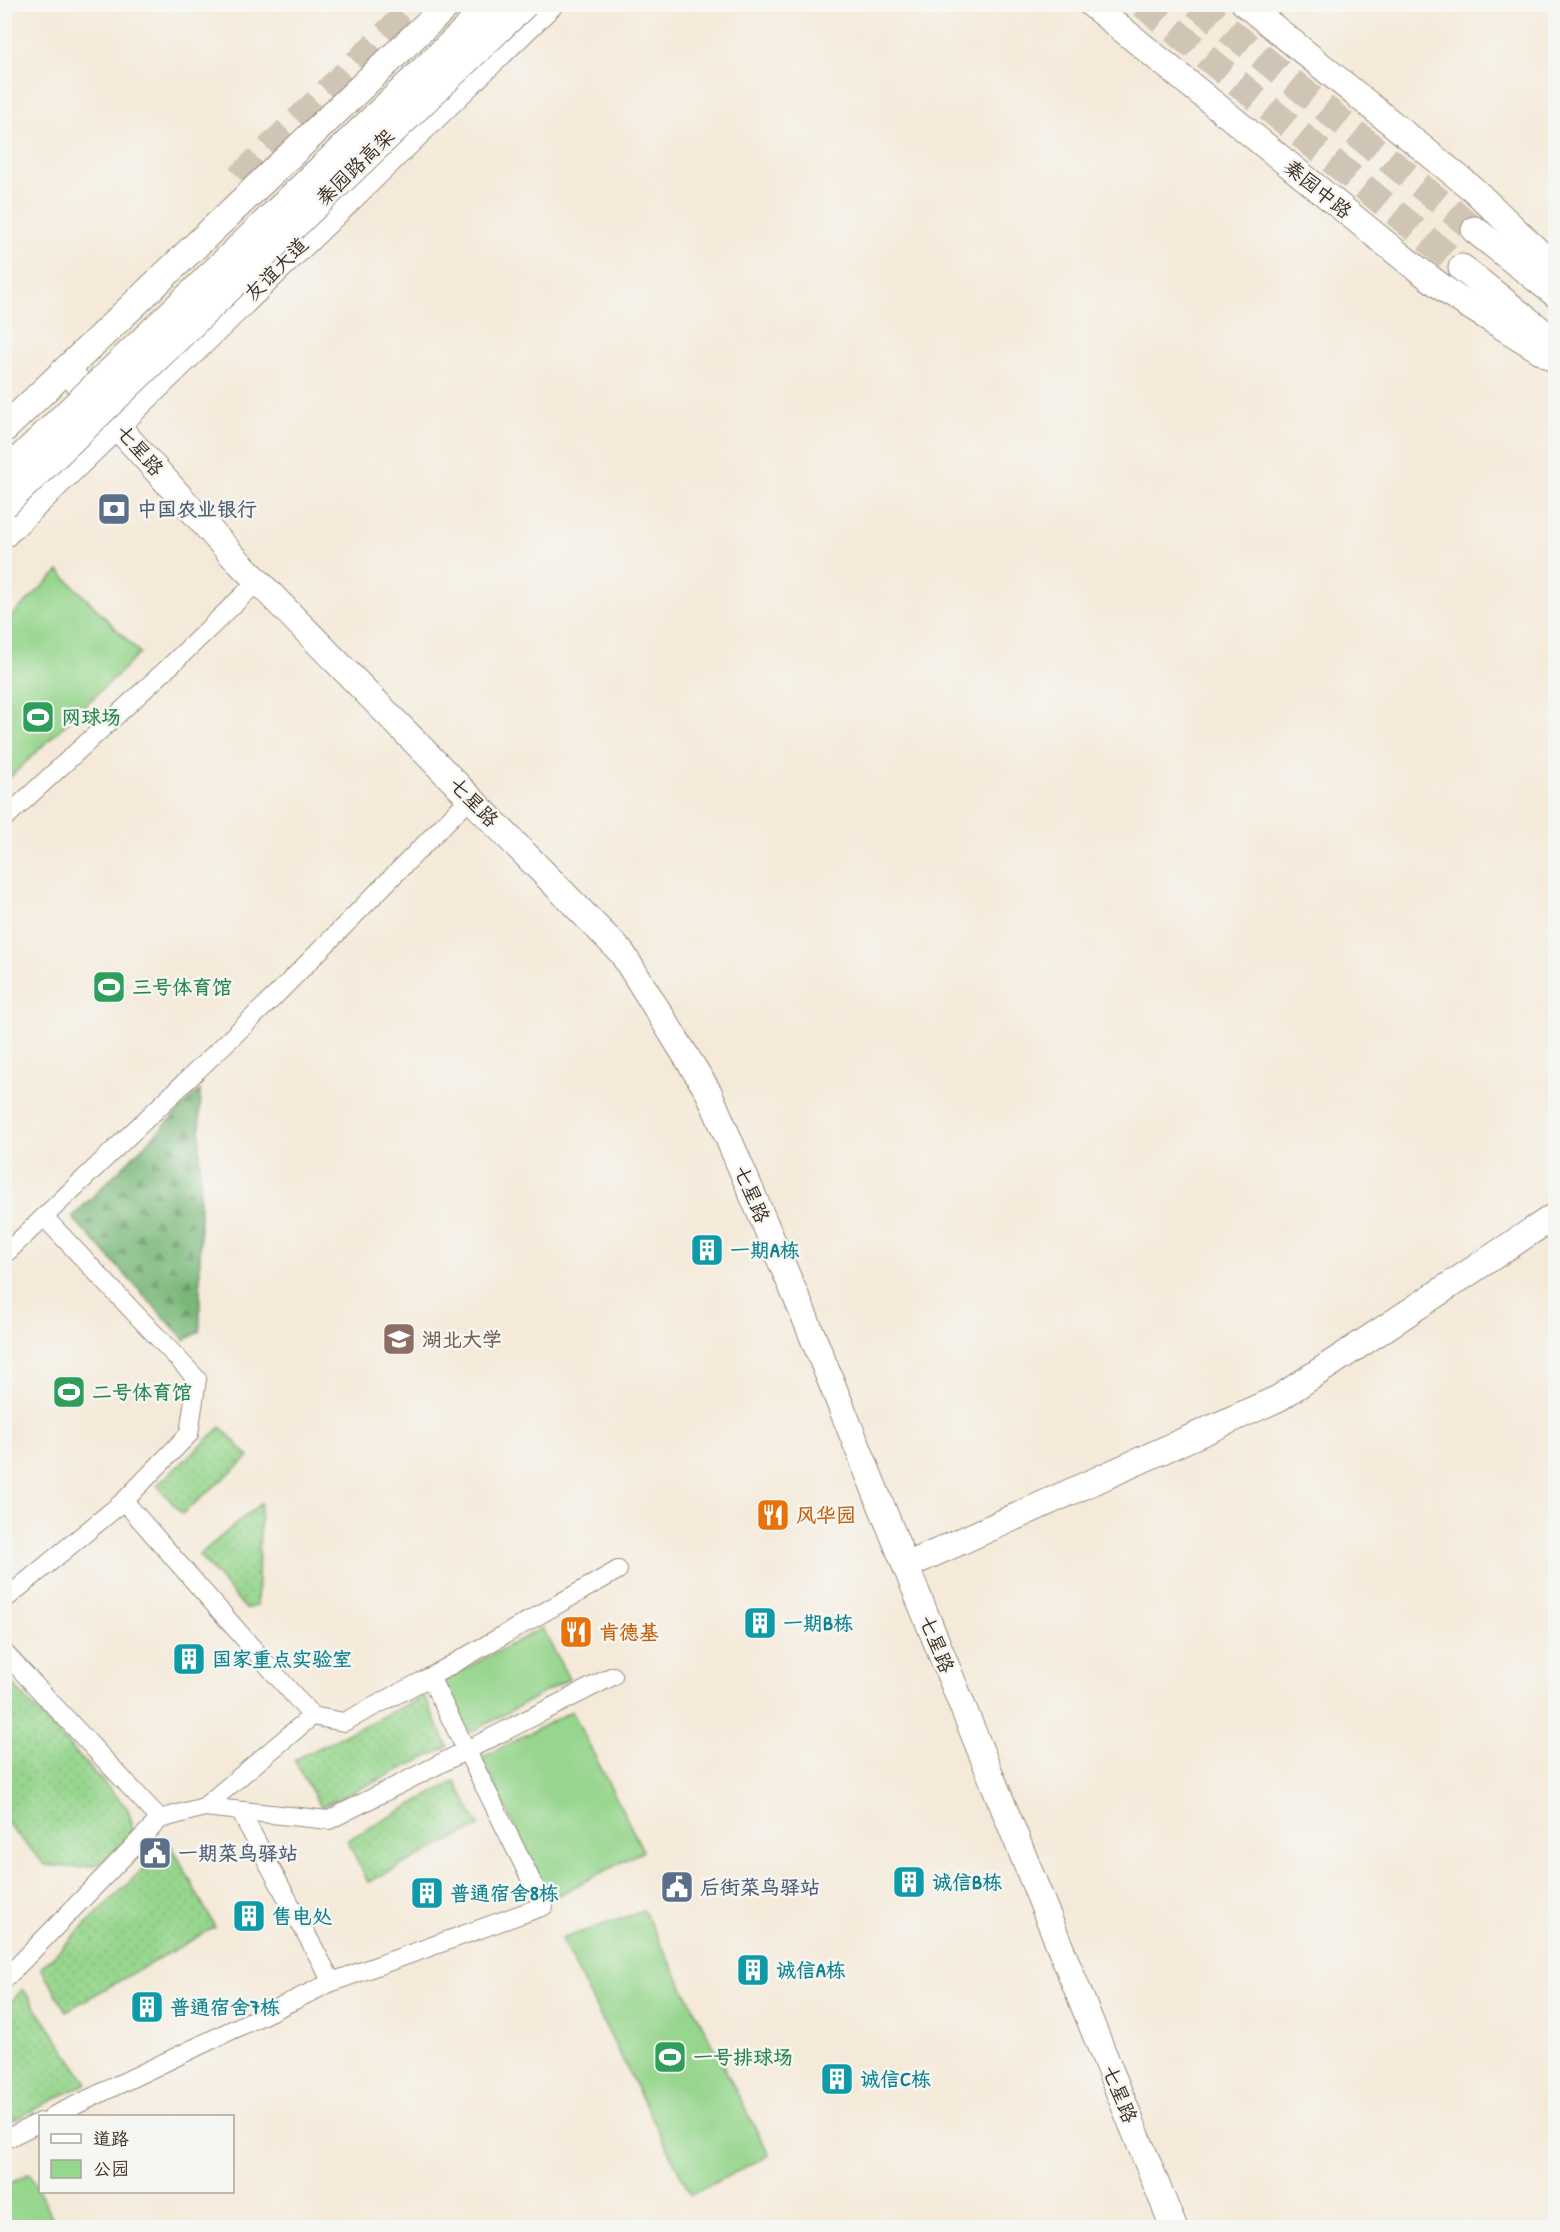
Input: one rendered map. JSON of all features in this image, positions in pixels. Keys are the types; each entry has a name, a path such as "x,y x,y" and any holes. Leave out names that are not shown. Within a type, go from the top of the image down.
{"main road":[{"path":"4,429 448,4"},
{"name":"秦园路高架","path":"4,474 492,4"},
{"name":"秦园路高架","path":"4,505 525,4"},
{"name":"友谊大道","path":"4,534 549,4"},
{"path":"177,263 219,200 239,178"},
{"path":"1475,230 1556,294"},
{"path":"1462,268 1556,343"}],"street":[{"name":"秦园中路","path":"1091,4 1406,260 1455,297 1556,360"},
{"path":"1245,4 1474,190 1556,269"},
{"name":"七星路","path":"68,370 232,555 622,953 709,1093 806,1320 1174,2228"},
{"path":"4,819 170,666 258,581"},
{"path":"4,1255 275,996 470,798"},
{"path":"906,1566 1279,1398 1556,1215"},
{"path":"4,1600 124,1501 189,1434 196,1379 44,1217"},
{"path":"124,1501 312,1716 344,1722 430,1677 618,1570"},
{"path":"4,1652 159,1819"},
{"path":"4,1980 159,1819 204,1807 329,1820 613,1676"},
{"path":"54,2115 332,1982 544,1906 430,1677"},
{"path":"204,1807 312,1716"},
{"path":"240,1811 332,1982"},
{"path":"4,2140 39,2122"}],"green space":[{"name":"网球场","path":"59,571 140,653 5,782 5,622"},
{"path":"200,1090 200,1331 185,1340 72,1217"},
{"path":"221,1427 249,1457 182,1514 157,1485"},
{"path":"261,1503 257,1605 246,1609 199,1555"},
{"path":"542,1628 569,1679 470,1733 442,1681"},
{"path":"5,1676 128,1809 132,1823 131,1836 102,1863 81,1868 45,1865 5,1821"},
{"path":"424,1696 448,1747 321,1807 294,1760"},
{"path":"572,1711 643,1851 551,1899 481,1758"},
{"path":"455,1781 479,1826 368,1882 347,1840"},
{"path":"170,1843 215,1927 66,2011 41,1968"},
{"name":"一号排球场","path":"644,1911 769,2155 691,2195 561,1939"},
{"path":"23,1989 87,2083 5,2124 5,2008"},
{"path":"30,2173 57,2227 5,2227 5,2186"}],"tunnel":[{"path":"239,178 417,4"},
{"path":"1142,4 1462,268"},
{"path":"1196,4 1475,230"}],"place":[{"name":"中国农业银行","path":"114,509"},
{"name":"网球场","path":"38,717"},
{"name":"三号体育馆","path":"109,987"},
{"name":"一期A栋","path":"707,1250"},
{"name":"湖北大学","path":"399,1339"},
{"name":"二号体育馆","path":"69,1392"},
{"name":"风华园","path":"773,1515"},
{"name":"一期B栋","path":"760,1623"},
{"name":"肯德基","path":"576,1632"},
{"name":"国家重点实验室","path":"189,1659"},
{"name":"一期菜鸟驿站","path":"155,1853"},
{"name":"诚信B栋","path":"909,1882"},
{"name":"后街菜鸟驿站","path":"677,1887"},
{"name":"普通宿舍8栋","path":"427,1893"},
{"name":"售电处","path":"249,1916"},
{"name":"诚信A栋","path":"753,1970"},
{"name":"普通宿舍7栋","path":"147,2007"},
{"name":"一号排球场","path":"670,2057"},
{"name":"诚信C栋","path":"837,2079"}]}
